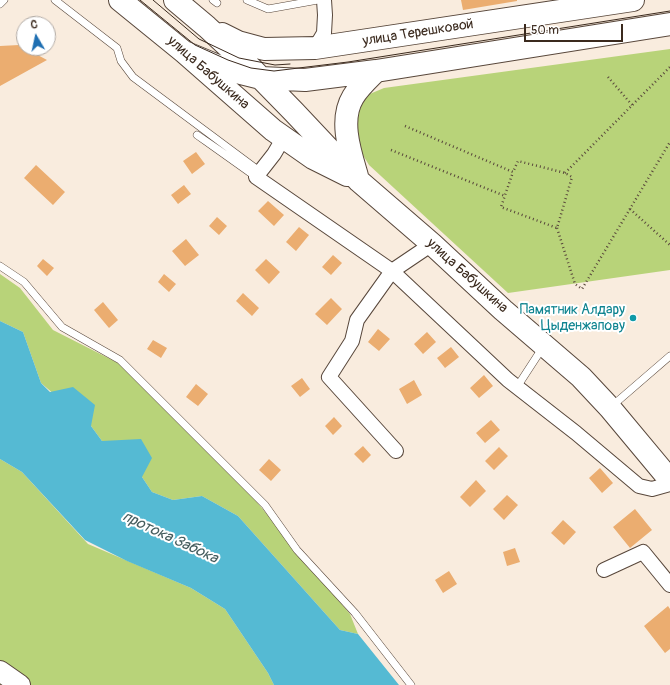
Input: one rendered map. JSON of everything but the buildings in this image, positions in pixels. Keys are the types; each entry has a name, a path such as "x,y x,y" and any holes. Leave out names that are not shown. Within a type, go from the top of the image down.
{"main road":[{"name":"улица Бабушкина","path":"120,0 184,52 273,130 312,158 358,181"},
{"name":"улица Бабушкина","path":"175,0 207,27 261,78 358,181 432,244 503,310 581,377 610,408 670,480"},
{"name":"улица Терешковой","path":"207,27 238,42 260,49 280,50 319,48 633,0"},
{"path":"184,52 225,69 261,78 305,80 376,71 670,24"},
{"path":"284,137 305,80 319,48"},
{"path":"358,181 348,146 347,116 352,98 376,71"}],"street":[{"path":"319,48 324,34 324,0"},
{"path":"284,137 274,154 256,177 392,271 450,327 517,387 576,433 639,486 652,489 670,484"},
{"path":"396,451 329,377 352,341 357,320 392,271 432,244"},
{"path":"604,570 643,552 670,586"},
{"path":"0,671 20,685"}],"lane":[{"path":"0,4 4,0"},
{"path":"54,0 117,48 122,61 133,77 392,271"},
{"path":"247,0 268,9 318,0"},
{"path":"256,177 197,135 392,271"},
{"path":"0,266 24,282 62,327 120,360 265,505 297,550 355,613 411,685"},
{"path":"517,387 544,345"},
{"path":"610,408 670,356"}],"path":[{"path":"565,173 670,67"},
{"path":"608,77 632,105"},
{"path":"405,126 513,172"},
{"path":"557,228 501,207 518,161 565,173 572,177 557,228 575,284 582,289 670,142"},
{"path":"391,150 505,196"},
{"path":"630,209 670,245"}],"green space":[{"path":"670,49 670,270 508,293 369,165 358,147 354,113 365,96 384,88"},
{"path":"0,274 20,288 53,330 122,365 256,501 350,614 358,634 340,630 238,516 202,496 173,500 152,492 142,477 102,441 91,426 41,383 23,332 0,321"},
{"path":"0,459 22,472 88,544 191,588 225,609 268,673 274,685 0,685"}],"water":[{"name":"протока Забока","path":"0,321 23,332 41,383 50,392 73,387 95,405 91,426 102,441 141,439 152,458 142,477 152,492 173,500 202,496 238,516 340,630 358,634 399,685 274,685 268,673 225,609 191,588 127,561 85,540 22,472 0,459"}],"tram line":[{"path":"140,0 195,45 228,60 251,68 274,71 348,62 670,11"},
{"path":"153,0 199,39 239,58 275,65 290,64"}],"place":[{"name":"Памятник Алдару Цыденжапову","path":"633,318"}]}
